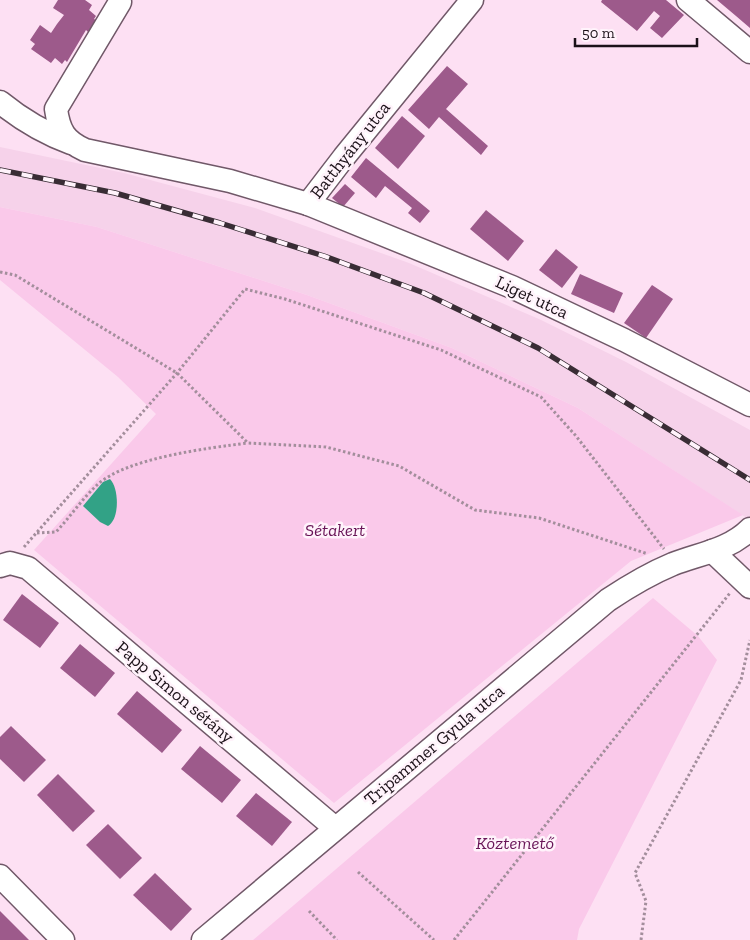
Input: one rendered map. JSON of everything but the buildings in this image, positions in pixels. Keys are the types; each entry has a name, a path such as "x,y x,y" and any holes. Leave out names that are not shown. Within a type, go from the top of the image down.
{"street":[{"name":"Batthyány utca","path":"0,102 22,120 49,135 85,150 230,181 308,204 350,149 472,0"},
{"path":"688,0 750,52"},
{"path":"71,143 58,120 56,109 120,2"},
{"name":"Liget utca","path":"308,204 512,288 624,340 750,405"},
{"name":"Tripammer Gyula utca","path":"202,940 608,600 630,585 675,563 712,551 747,532"},
{"path":"712,551 745,583"},
{"name":"Papp Simon sétány","path":"5,564 28,568 335,828"},
{"path":"0,876 63,940"}],"path":[{"path":"0,272 15,275 177,373 248,443"},
{"path":"5,564 37,533 177,373 245,289 285,299 441,350 541,397 576,436 675,563"},
{"path":"37,533 56,532 97,486 111,475 191,451 248,443 326,447 399,466 476,510 539,518 675,563"},
{"path":"454,940 745,583"},
{"path":"640,940 646,901 635,873 741,680 750,640"},
{"path":"358,872 434,940"},
{"path":"309,911 336,940"}],"shaded area":[{"path":"0,147 124,173 255,208 409,263 539,319 626,362 750,430 750,520 578,408 452,348 307,295 97,227 0,207"},
{"path":"110,479 115,489 117,503 115,517 108,526 100,522 83,506 103,482"}],"green space":[{"name":"Sétakert","path":"0,207 97,227 307,295 452,348 578,408 743,515 631,561 334,803 34,550 156,414 118,377 0,280"},
{"name":"Köztemető","path":"653,598 698,636 717,660 579,929 577,940 253,940"}],"railway":[{"path":"0,170 115,193 220,223 324,256 424,293 538,348 750,480"}]}
